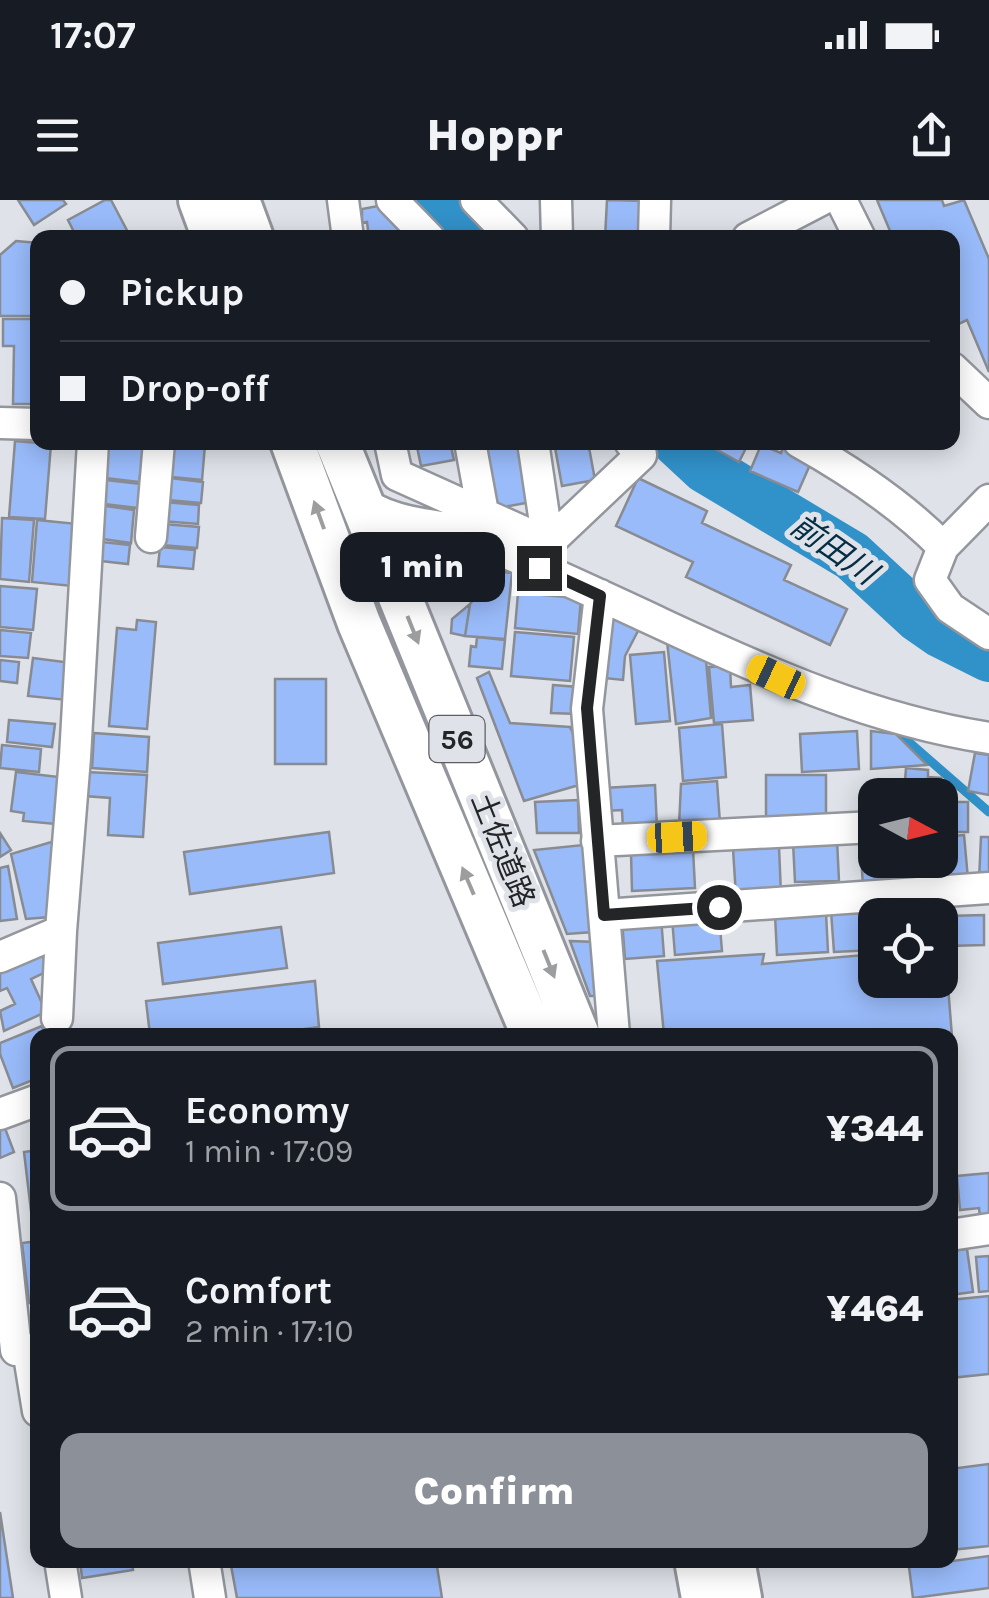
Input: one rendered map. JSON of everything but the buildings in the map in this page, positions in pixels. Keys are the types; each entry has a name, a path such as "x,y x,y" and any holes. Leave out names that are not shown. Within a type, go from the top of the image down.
{"highway":[{"path":"200,200 211,230"},
{"path":"238,200 249,230"},
{"name":"土佐道路","path":"296,450 359,623 529,1028"},
{"name":"土佐道路","path":"341,450 575,1028"},
{"path":"697,1568 703,1598"},
{"path":"734,1568 740,1598"}],"street":[{"path":"343,200 347,230"},
{"path":"392,200 421,230"},
{"path":"476,200 506,230"},
{"path":"556,200 557,230"},
{"path":"654,230 655,200"},
{"path":"763,230 821,200"},
{"path":"842,200 856,230"},
{"path":"960,376 989,403"},
{"path":"0,423 30,424"},
{"path":"57,1018 92,450"},
{"path":"151,537 158,450"},
{"path":"302,450 365,505 408,521 454,529 544,555"},
{"path":"392,450 397,476 483,513 600,596 776,677 857,707 945,731 989,738"},
{"path":"471,450 483,513"},
{"path":"534,450 544,555"},
{"path":"544,555 641,455 637,450"},
{"path":"812,450 926,530 943,547"},
{"path":"989,500 943,547 930,580 950,608 989,634"},
{"path":"600,596 587,708 613,1028"},
{"path":"598,841 858,828"},
{"path":"604,915 989,888"},
{"path":"0,957 61,932"},
{"path":"0,1114 30,1103"},
{"path":"0,1198 20,1350 30,1384"},
{"path":"958,1235 989,1230"},
{"path":"61,1568 66,1598"},
{"path":"205,1568 210,1598"}],"waterway":[{"name":"前田川","path":"441,200 470,230"},
{"name":"前田川","path":"686,450 705,468 852,556 941,633 989,657"},
{"path":"895,730 989,812"}],"route":[{"path":"539,568 600,596 587,708 604,915 719,907"}]}
